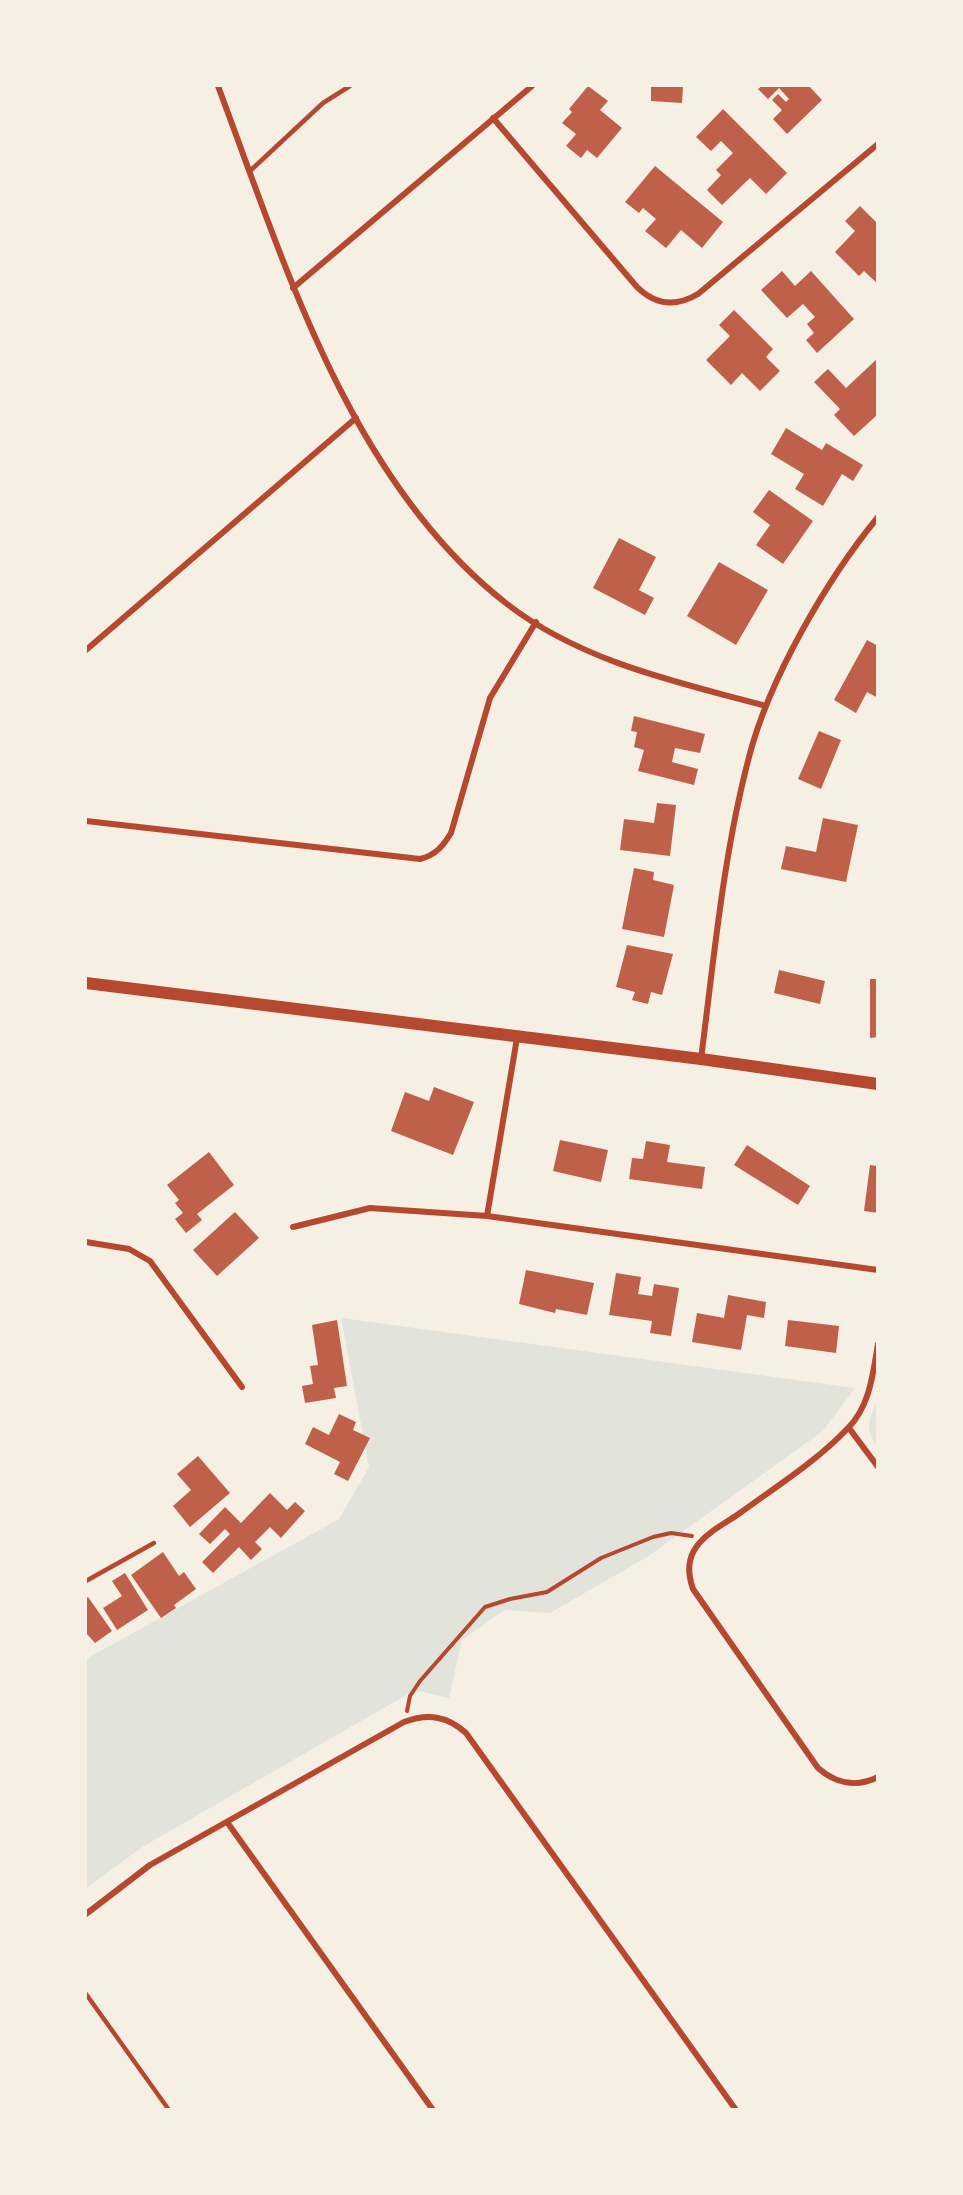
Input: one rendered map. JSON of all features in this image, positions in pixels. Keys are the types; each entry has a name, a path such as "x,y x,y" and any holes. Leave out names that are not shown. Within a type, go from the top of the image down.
{"main road":[{"path":"86,983 701,1059 878,1084"}],"street":[{"path":"218,86 293,288 356,418 394,484 444,547 508,604 536,622 632,670 766,706"},
{"path":"293,288 532,86"},
{"path":"493,118 637,287 655,300 669,303 680,303 698,294 878,144"},
{"path":"86,650 356,418"},
{"path":"701,1059 721,894 749,756 766,706 794,647 824,597 878,517"},
{"path":"86,821 420,859 430,856 442,848 451,833 490,698 536,622"},
{"path":"487,1216 517,1038"},
{"path":"293,1227 370,1208 487,1216 878,1270"},
{"path":"86,1242 129,1249 150,1261 242,1387"},
{"path":"878,1344 871,1386 862,1408 849,1428 802,1468 705,1538 697,1545 689,1564 693,1589 818,1768 828,1777 848,1784 867,1782 878,1777"},
{"path":"849,1428 878,1467"},
{"path":"86,1914 150,1865 404,1722 427,1716 439,1717 458,1726 466,1733 736,2109"},
{"path":"227,1822 433,2109"}],"lane":[{"path":"250,171 324,103 350,86"},
{"path":"86,1581 154,1543"},
{"path":"86,1994 169,2109"}],"path":[{"path":"404,1722 410,1696 420,1681 485,1607 510,1599 547,1592 602,1558 653,1537 671,1533 705,1538"}],"shaded area":[{"path":"341,1318 855,1388 823,1431 647,1557 550,1613 504,1610 462,1640 449,1698 415,1690 144,1846 86,1888 86,1659 339,1519 369,1467"},
{"path":"877,1402 877,1446 869,1430 869,1424"}],"building":[{"path":"588,86 608,101 600,110 622,128 597,158 587,150 581,158 566,146 576,134 562,123 572,112 569,109"},
{"path":"651,86 683,86 682,103 651,101"},
{"path":"762,86 809,86 822,100 787,134 773,119 782,110 772,100 778,94 786,102 789,99 779,88 768,99 758,89"},
{"path":"723,109 787,173 766,194 750,178 722,205 707,190 721,175 716,170 733,153 721,141 711,151 696,137"},
{"path":"655,166 723,222 702,248 681,230 666,248 645,231 656,219 643,208 639,213 625,202"},
{"path":"860,206 878,224 878,284 864,271 859,276 835,252 855,231 845,221"},
{"path":"782,271 795,286 811,271 854,319 817,353 806,340 814,333 807,324 815,317 803,304 787,318 761,290"},
{"path":"734,310 773,349 766,357 780,371 760,391 742,373 731,385 706,360 730,336 719,325"},
{"path":"878,358 878,418 876,416 854,436 834,415 840,409 814,382 828,369 846,388"},
{"path":"786,428 822,450 826,443 863,465 853,481 842,474 823,506 795,489 804,474 771,454"},
{"path":"769,490 813,521 783,564 756,545 770,525 753,512"},
{"path":"619,538 656,557 639,590 654,598 645,615 593,588"},
{"path":"719,562 768,590 736,645 687,616"},
{"path":"867,640 878,646 878,698 867,692 856,713 834,700"},
{"path":"634,716 705,734 700,753 675,748 672,762 698,769 694,785 638,771 644,750 634,747 637,732 631,731"},
{"path":"819,731 841,740 821,789 798,779"},
{"path":"657,803 676,805 670,856 620,850 624,819 654,823"},
{"path":"823,818 858,825 846,882 781,869 786,846 816,852"},
{"path":"634,868 654,872 653,880 674,885 664,937 622,929"},
{"path":"627,945 673,954 662,995 651,992 648,1004 632,1000 635,992 616,987"},
{"path":"779,970 825,981 820,1004 774,993"},
{"path":"870,979 878,979 878,1037 870,1038"},
{"path":"434,1087 474,1102 453,1155 391,1131 405,1092 429,1101"},
{"path":"560,1140 608,1150 601,1182 553,1171"},
{"path":"646,1141 670,1145 667,1162 705,1167 702,1189 629,1179 632,1158 643,1159"},
{"path":"747,1145 810,1186 798,1205 734,1165"},
{"path":"209,1152 234,1185 197,1214 202,1220 186,1233 175,1219 183,1213 175,1203 179,1200 167,1185"},
{"path":"870,1165 878,1166 878,1213 864,1211"},
{"path":"235,1212 259,1238 217,1276 193,1250"},
{"path":"526,1270 594,1283 587,1315 556,1309 555,1313 519,1304"},
{"path":"616,1273 641,1277 638,1294 652,1296 654,1284 679,1288 671,1336 650,1333 652,1321 609,1315"},
{"path":"728,1295 766,1302 764,1318 747,1315 741,1350 692,1342 697,1313 724,1318"},
{"path":"337,1320 347,1386 334,1388 336,1398 305,1403 302,1386 313,1384 310,1366 318,1365 312,1325"},
{"path":"788,1320 839,1326 836,1353 785,1346"},
{"path":"339,1414 356,1422 353,1430 370,1438 348,1481 334,1474 340,1462 305,1444 313,1427 329,1435"},
{"path":"198,1456 230,1493 190,1527 173,1506 191,1490 177,1474"},
{"path":"270,1493 287,1510 295,1502 305,1511 281,1538 270,1527 255,1542 262,1549 251,1560 239,1547 213,1573 202,1562 230,1534 225,1529 210,1544 199,1534 225,1507 241,1523"},
{"path":"163,1552 179,1576 184,1572 196,1589 174,1605 176,1608 161,1618 131,1575"},
{"path":"125,1573 148,1610 117,1630 103,1608 122,1596 112,1581"},
{"path":"88,1597 112,1631 95,1643 86,1633 86,1599"}]}
